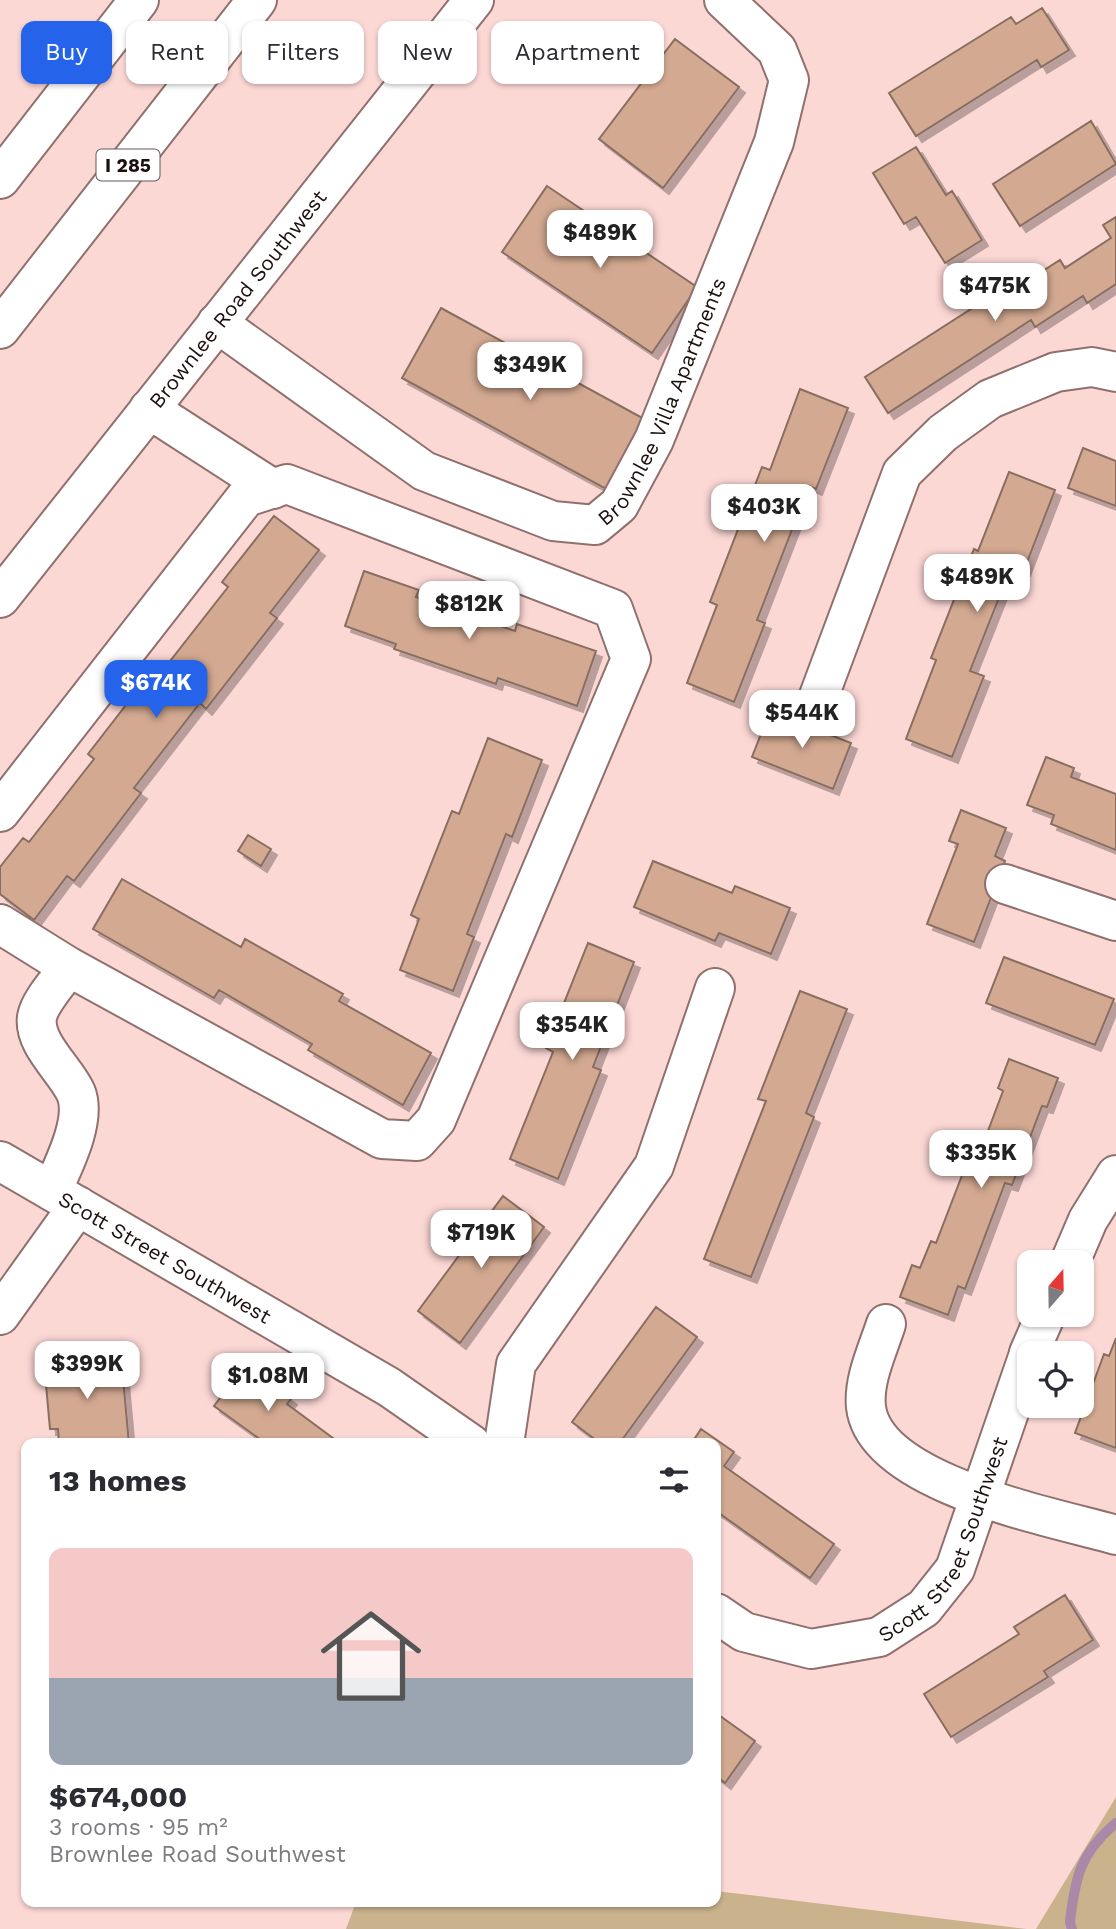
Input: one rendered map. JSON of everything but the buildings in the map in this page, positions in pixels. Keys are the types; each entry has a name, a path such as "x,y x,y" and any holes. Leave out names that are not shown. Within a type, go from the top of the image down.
{"main road":[{"path":"0,179 139,0"},
{"name":"I 285","path":"0,329 257,0"},
{"name":"Brownlee Road Southwest","path":"0,598 474,0"},
{"name":"Brownlee Villa Apartments","path":"217,323 424,471 553,521 595,524 619,505 654,440 774,142 789,80 778,50 724,0"},
{"path":"813,712 901,472 943,433 990,399 1056,372 1092,368 1116,372"},
{"path":"149,409 273,489"},
{"path":"0,812 246,497 287,485 613,609 631,659 436,1120 417,1141 382,1139 69,967 0,924"},
{"path":"1005,884 1116,921"},
{"path":"0,1315 65,1198 76,1132 77,1095 47,1048 37,1026 37,1014 69,967"},
{"path":"506,1438 516,1364 654,1166 715,988"},
{"name":"Scott Street Southwest","path":"0,1161 389,1387 460,1438"},
{"path":"1075,1250 1088,1220 1116,1175"},
{"path":"886,1324 868,1386 866,1407 873,1429 886,1448 922,1473 980,1496 1116,1535"},
{"name":"Scott Street Southwest","path":"721,1616 744,1632 811,1649 879,1637 924,1608 955,1569 1017,1388"}],"shaded area":[{"path":"1116,1797 1116,1929 1036,1929"},
{"path":"721,1892 1027,1929 346,1929 354,1907 721,1907"}],"waterway":[{"path":"1072,1929 1072,1906 1081,1867 1094,1845 1116,1823"}]}
